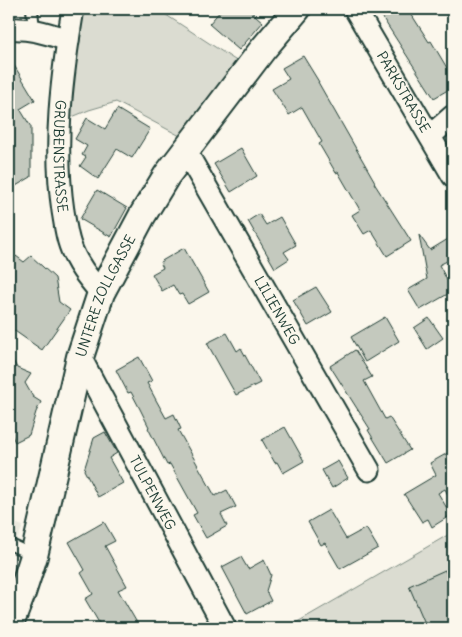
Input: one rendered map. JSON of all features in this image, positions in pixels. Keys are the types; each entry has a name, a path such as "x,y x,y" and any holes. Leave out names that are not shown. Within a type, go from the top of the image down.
{"street":[{"name":"GRUBENSTRASSE","path":"73,9 59,132 61,196 66,230 74,254 89,279 101,293"},
{"name":"UNTERE ZOLLGASSE","path":"9,627 34,556 80,357 101,293 142,216 184,150 263,49 297,9"},
{"name":"PARKSTRASSE","path":"355,9 453,176"},
{"path":"9,29 34,30 68,40"},
{"path":"430,136 453,116"},
{"name":"LILIENWEG","path":"184,150 369,470"},
{"name":"TULPENWEG","path":"80,357 226,628"}],"lane":[{"path":"32,9 34,30"},
{"path":"9,544 34,556"}],"shaded area":[{"path":"81,9 157,9 238,62 182,137 116,102 67,119"},
{"path":"9,521 23,526 9,559"},
{"path":"453,532 453,628 287,628"}],"building":[{"path":"222,9 248,9 263,22 239,50 209,24"},
{"path":"377,9 408,9 429,42 431,41 453,78 453,87 434,98"},
{"path":"303,56 374,183 411,241 387,256 371,230 364,234 352,215 360,210 319,144 322,142 302,107 289,115 272,89 289,79 282,68"},
{"path":"9,57 35,100 20,109 31,127 31,177 9,190"},
{"path":"117,109 150,129 132,158 117,149 98,179 80,166 86,157 82,155 87,146 75,139 87,118 105,129"},
{"path":"241,148 257,176 231,192 214,164"},
{"path":"97,190 127,208 111,237 80,219"},
{"path":"259,214 266,225 280,217 296,245 284,252 289,259 275,268 248,221"},
{"path":"419,235 430,250 453,236 453,258 439,265 453,291 420,310 408,290 427,279"},
{"path":"184,248 209,292 188,304 173,285 162,291 152,274 163,268 160,262"},
{"path":"16,256 24,262 31,256 55,278 59,302 70,310 42,350 9,327 9,264"},
{"path":"316,287 332,312 308,326 293,300"},
{"path":"385,317 399,341 365,362 351,337"},
{"path":"429,318 443,338 427,349 414,328"},
{"path":"227,333 237,351 241,348 260,383 236,395 207,343"},
{"path":"355,350 372,377 364,381 385,419 389,417 410,450 388,463 368,430 370,429 330,366"},
{"path":"9,353 17,368 31,374 25,383 33,397 41,402 29,435 15,442 9,430"},
{"path":"139,357 152,381 147,383 156,400 166,418 174,414 181,429 178,430 215,496 227,490 236,507 221,514 227,526 206,538 193,515 197,513 170,464 167,465 131,392 128,393 116,370"},
{"path":"285,427 304,461 283,473 262,440"},
{"path":"105,432 117,453 109,458 123,483 98,497 84,470 94,438"},
{"path":"453,450 453,505 445,489 438,493 451,515 432,527 428,519 422,522 404,494 436,475 430,463"},
{"path":"338,461 348,478 332,488 322,470"},
{"path":"329,510 346,539 366,528 378,548 340,569 325,543 321,545 308,522"},
{"path":"104,522 115,541 105,546 127,586 118,590 140,628 102,628 85,599 93,594 81,573 85,570 69,542"},
{"path":"241,557 248,569 264,560 271,575 266,591 271,601 247,614 222,567"},
{"path":"445,570 453,589 453,628 427,628 409,586"}]}
